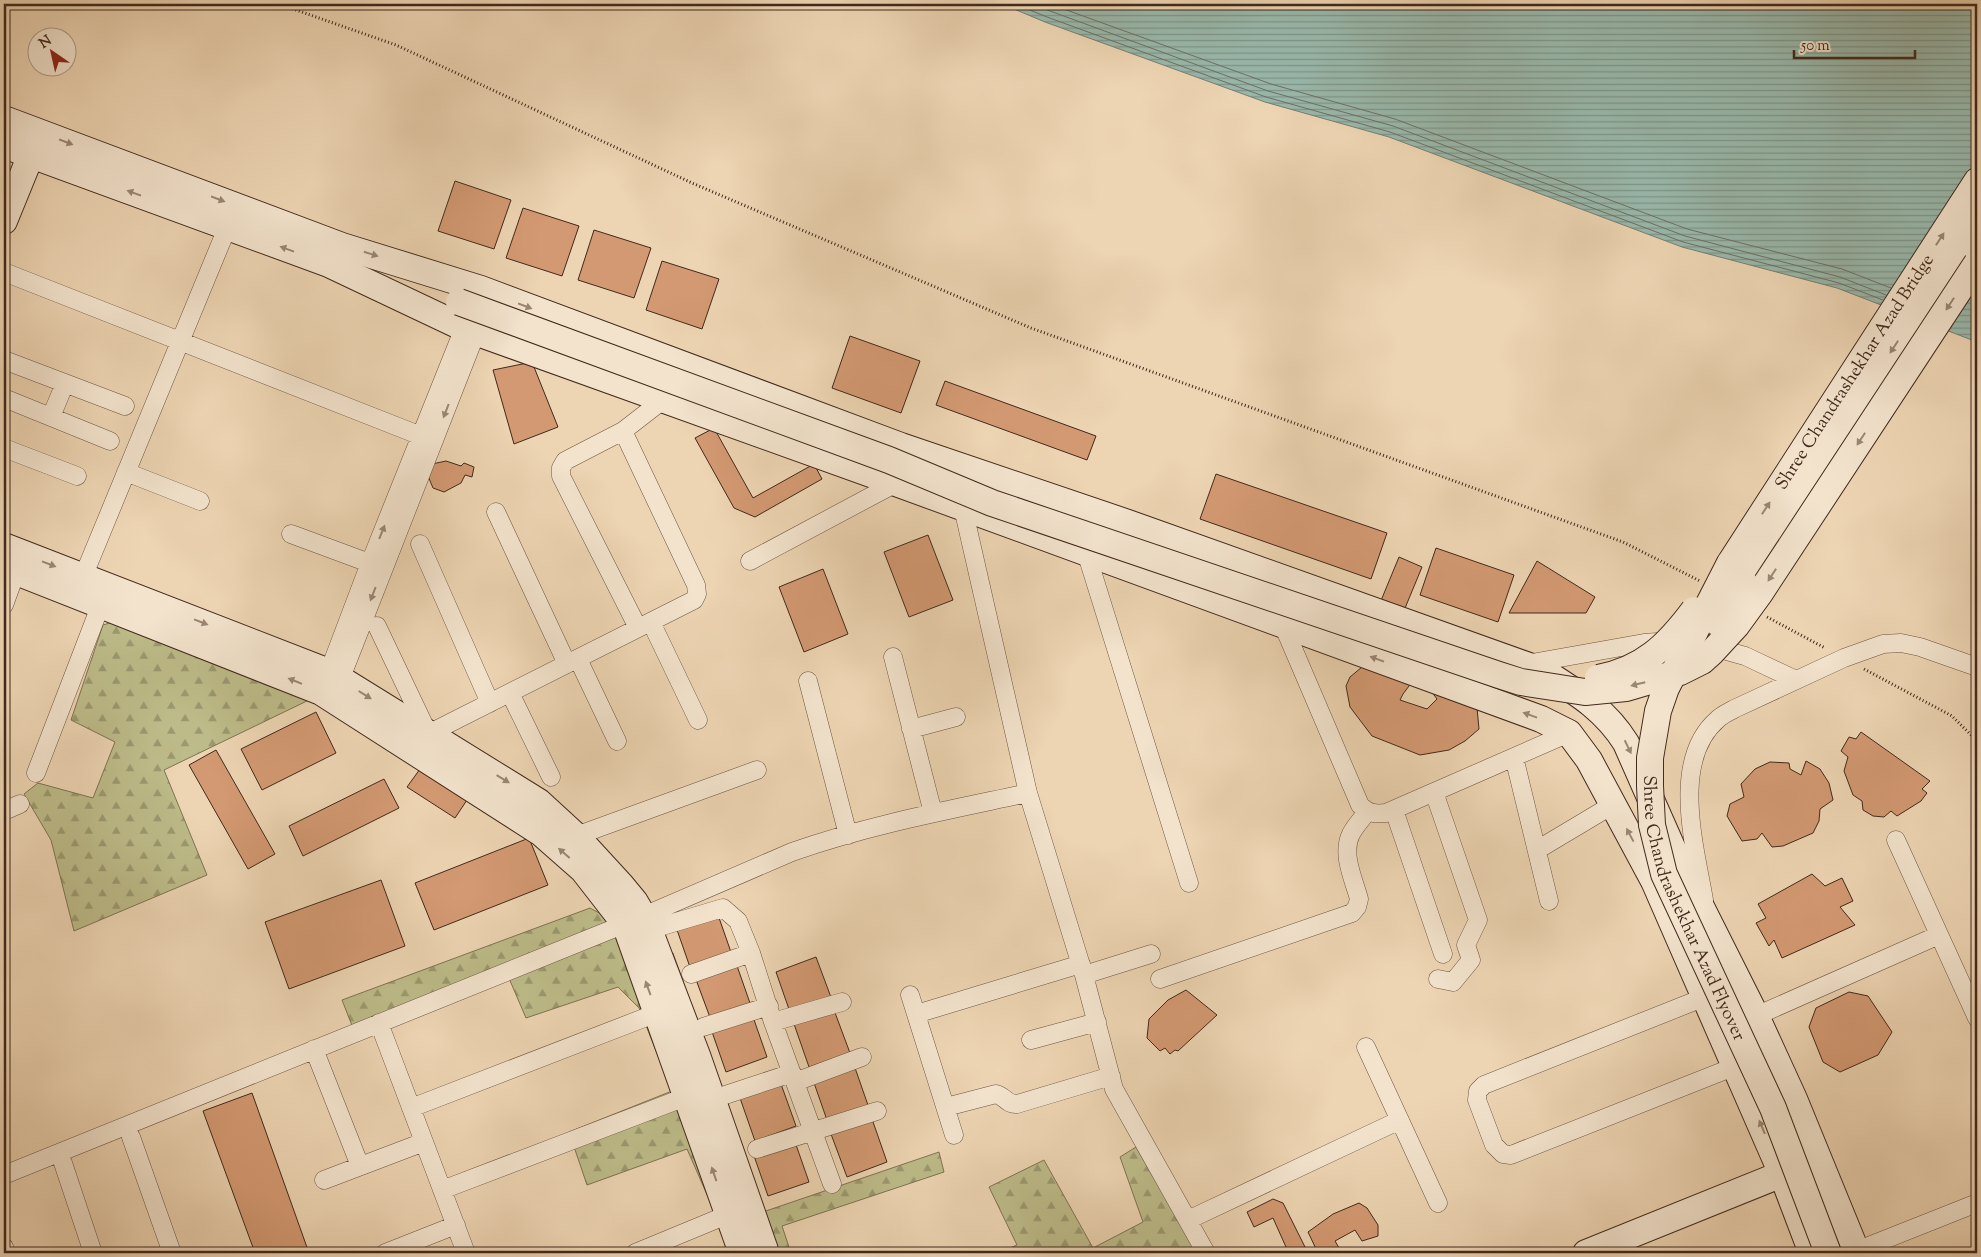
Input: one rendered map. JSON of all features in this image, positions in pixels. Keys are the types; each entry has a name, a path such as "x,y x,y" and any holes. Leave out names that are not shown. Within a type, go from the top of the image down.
{"main road":[{"path":"4,173 18,138"},
{"path":"4,221 18,138"},
{"path":"18,138 227,228 333,266 459,302 889,460 992,503 1499,675 1521,682 1585,692 1626,688 1680,672 1702,661 1736,626 1760,593 1977,263"},
{"path":"18,138 342,246 481,289 901,446 1128,523 1543,671 1598,708 1626,743 1679,864 1756,1016 1794,1099 1819,1159 1852,1253"},
{"name":"Shree Chandrashekhar Azad Bridge","path":"1737,572 1977,181"},
{"name":"Shree Chandrashekhar Azad Bridge","path":"1737,572 1977,218"},
{"path":"333,266 470,330 1086,552 1541,719 1569,733 1589,760 1654,881 1782,1174 1812,1253"},
{"path":"892,482 901,446"},
{"path":"929,456 945,474 1502,665 1540,676 1580,681 1611,675 1634,666 1655,654 1737,572"},
{"path":"4,546 83,577 331,685 422,743 541,833 584,870 639,923 657,1013 703,1094"},
{"path":"10,569 101,604 331,685"},
{"name":"Shree Chandrashekhar Azad Flyover","path":"1737,572 1679,697 1664,748 1661,781 1665,819 1673,861 1852,1253"},
{"name":"Shree Chandrashekhar Azad Flyover","path":"1737,572 1666,688 1658,711 1650,758 1652,824 1656,848 1664,874 1773,1108 1828,1253"},
{"path":"422,743 539,802 576,836 621,885 639,923 703,1094 739,1210 742,1253"},
{"path":"1586,1253 1819,1159"},
{"path":"739,1210 766,1253"}],"street":[{"path":"83,577 227,228"},
{"path":"4,272 428,439"},
{"path":"331,685 470,330"},
{"path":"4,360 125,406"},
{"path":"51,417 65,383"},
{"path":"4,398 110,441"},
{"path":"663,400 623,431 565,461 561,468 561,476 698,720"},
{"path":"377,626 422,743 490,703 694,600 697,594 696,585 623,431"},
{"path":"4,448 77,476"},
{"path":"126,472 200,501"},
{"path":"750,561 892,482"},
{"path":"963,508 1028,793 1083,970 1114,1089 1206,1253"},
{"path":"496,512 572,662 617,741"},
{"path":"291,534 377,566"},
{"path":"420,544 490,703"},
{"path":"1086,552 1189,883"},
{"path":"4,605 10,569"},
{"path":"36,773 101,604"},
{"path":"1283,625 1360,805 1367,812 1375,814 1394,810 1569,733"},
{"path":"1526,664 1644,642 1688,640 1745,656 1796,680"},
{"path":"1708,918 1690,815 1692,770 1697,749 1704,735 1718,719 1734,709 1844,658 1883,644 1901,643 1920,647 1977,667"},
{"path":"893,658 933,813"},
{"path":"808,681 848,835"},
{"path":"510,693 551,777"},
{"path":"911,729 956,717"},
{"path":"1514,757 1550,901"},
{"path":"576,836 757,770"},
{"path":"1434,792 1478,920 1466,945 1471,960 1453,982 1438,979"},
{"path":"4,1174 379,1023 639,923 688,898 792,852 933,813 1028,793"},
{"path":"4,811 20,804"},
{"path":"1537,850 1614,804"},
{"path":"1394,810 1443,954"},
{"path":"1160,979 1352,913 1358,907 1359,899 1347,852 1347,844 1351,834 1367,812"},
{"path":"1896,840 1977,1018"},
{"path":"639,923 723,908 738,921 832,1184"},
{"path":"1756,1016 1939,935"},
{"path":"691,974 751,954"},
{"path":"916,1014 1152,954"},
{"path":"910,995 954,1135"},
{"path":"1705,997 1484,1085 1478,1091 1477,1100 1494,1145 1503,1154 1511,1155 1736,1066"},
{"path":"703,1027 842,1002"},
{"path":"411,1108 657,1013"},
{"path":"1032,1040 1097,1022"},
{"path":"379,1023 466,1253"},
{"path":"1366,1047 1438,1203"},
{"path":"314,1049 360,1166"},
{"path":"442,1190 703,1094 794,1077 862,1057"},
{"path":"946,1107 996,1094 1000,1095 1008,1103 1017,1104 1111,1076"},
{"path":"757,1149 877,1112"},
{"path":"1188,1220 1400,1120"},
{"path":"131,1137 172,1253"},
{"path":"324,1180 424,1142"},
{"path":"62,1163 94,1253"},
{"path":"1852,1253 1977,1202"},
{"path":"635,1253 739,1210"},
{"path":"385,1253 456,1225"},
{"path":"4,1247 6,1253"}],"path":[{"path":"279,4 396,45 692,183 1031,328 1623,542 1706,584"},
{"path":"1766,616 1952,716 1977,741"}],"green space":[{"path":"119,620 309,700 164,770 207,875 74,931 51,840 24,794 38,783 93,798 115,742 71,720 103,625"},
{"path":"590,908 673,953 761,1200 712,1206 687,1149 587,1185 569,1132 672,1091 639,1008 618,987 526,1018 505,969 353,1028 342,1000"},
{"path":"1136,1147 1197,1253 998,1253 1017,1245 989,1187 1044,1160 1093,1248 1143,1222 1120,1157"},
{"path":"939,1152 944,1172 782,1226 791,1253 774,1253 760,1213"}],"water":[{"path":"1002,4 1977,4 1977,342 1837,288 1682,247 1389,137 1265,102 1045,22"}],"building":[{"path":"455,181 511,200 494,249 438,231"},
{"path":"523,208 579,226 562,276 506,258"},
{"path":"594,230 651,248 634,298 578,280"},
{"path":"662,261 719,279 702,329 646,310"},
{"path":"850,336 920,361 901,413 832,388"},
{"path":"532,362 558,427 514,444 493,370"},
{"path":"945,381 1096,436 1087,460 936,405"},
{"path":"714,428 753,498 814,464 822,479 755,517 734,508 695,438"},
{"path":"446,461 461,466 464,463 474,467 472,477 465,475 461,483 444,492 433,488 428,476 432,464"},
{"path":"1216,474 1387,533 1371,579 1200,519"},
{"path":"928,535 953,600 909,617 884,552"},
{"path":"1436,548 1514,575 1498,622 1420,595"},
{"path":"1399,557 1422,567 1403,613 1380,603"},
{"path":"1537,561 1595,597 1586,613 1509,613"},
{"path":"823,569 848,634 804,652 779,587"},
{"path":"1362,667 1412,682 1400,700 1427,709 1437,699 1431,691 1477,708 1479,729 1465,741 1449,750 1420,755 1372,736 1350,707 1346,686 1350,677"},
{"path":"316,712 336,753 262,790 241,749"},
{"path":"1861,732 1930,781 1922,789 1927,793 1921,801 1897,816 1891,811 1884,817 1873,816 1863,810 1862,801 1853,795 1844,771 1848,757 1841,751 1849,737 1856,739"},
{"path":"216,750 275,854 248,869 189,765"},
{"path":"1806,761 1820,769 1829,783 1833,800 1820,809 1819,821 1813,833 1783,846 1772,847 1762,833 1757,839 1742,841 1727,816 1730,804 1744,797 1741,784 1755,769 1770,762 1789,763 1790,769 1801,775"},
{"path":"420,769 467,800 455,818 407,787"},
{"path":"384,779 399,808 303,856 289,826"},
{"path":"529,838 548,885 434,930 415,883"},
{"path":"1812,874 1825,886 1842,878 1853,901 1840,907 1855,925 1782,958 1774,940 1769,946 1756,923 1766,918 1758,904"},
{"path":"381,880 405,946 289,989 265,922"},
{"path":"717,912 732,955 691,970 676,927"},
{"path":"816,957 832,1000 791,1015 776,972"},
{"path":"736,963 751,1006 711,1020 695,977"},
{"path":"1186,990 1217,1015 1178,1051 1175,1050 1170,1054 1165,1048 1160,1051 1147,1038 1149,1019 1168,1000"},
{"path":"1849,992 1868,996 1892,1032 1878,1055 1840,1072 1823,1062 1809,1027 1816,1008"},
{"path":"834,1010 850,1053 809,1067 794,1024"},
{"path":"752,1014 767,1057 726,1072 711,1029"},
{"path":"854,1065 869,1108 828,1123 813,1080"},
{"path":"781,1084 796,1126 755,1141 740,1098"},
{"path":"252,1093 309,1253 255,1253 203,1111"},
{"path":"872,1119 887,1162 847,1177 831,1134"},
{"path":"794,1139 809,1182 768,1196 753,1153"},
{"path":"1273,1199 1283,1203 1306,1249 1305,1253 1272,1253 1286,1247 1273,1218 1254,1227 1247,1212"},
{"path":"1359,1203 1367,1208 1378,1225 1378,1236 1362,1241 1355,1230 1335,1241 1342,1253 1318,1253 1308,1232 1333,1214"}]}
